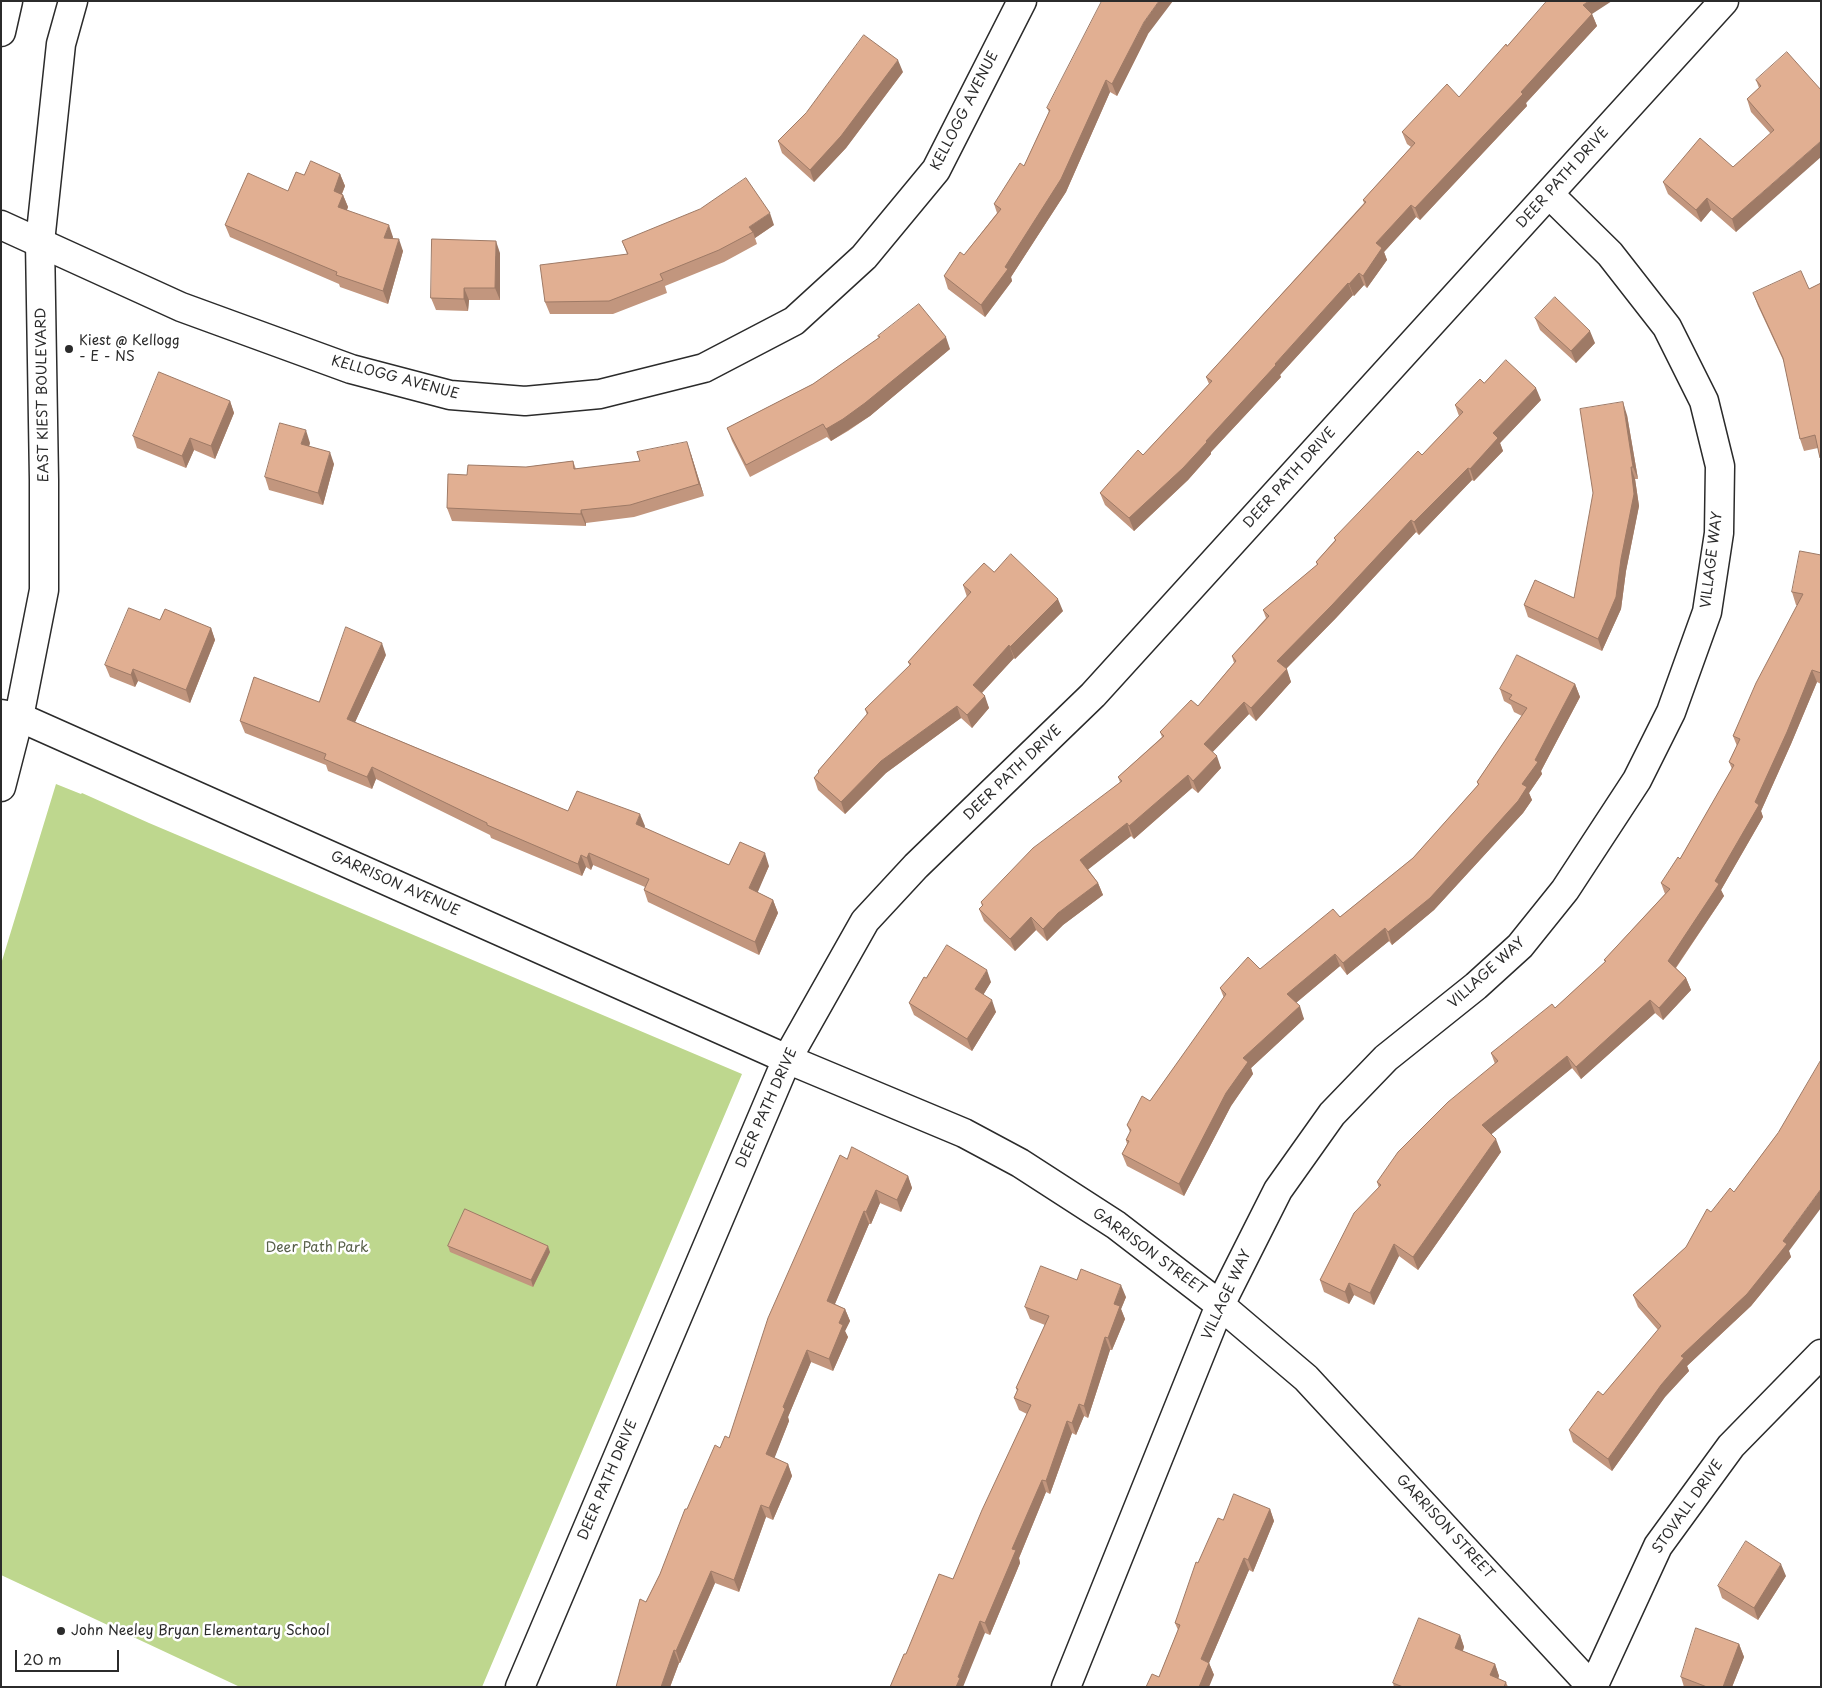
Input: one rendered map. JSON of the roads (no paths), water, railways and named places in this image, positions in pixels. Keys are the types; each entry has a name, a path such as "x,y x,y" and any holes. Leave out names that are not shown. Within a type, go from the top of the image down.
{"street":[{"path":"1,32 8,1"},
{"name":"EAST KIEST BOULEVARD","path":"1,787 10,715 44,590 40,242 61,44 72,1"},
{"name":"KELLOGG AVENUE","path":"1,225 190,310 350,369 450,395 526,401 600,394 704,368 794,321 864,257 936,170 1022,1"},
{"name":"DEER PATH DRIVE","path":"520,1687 787,1059 865,921 916,866 1093,695 1724,1"},
{"name":"VILLAGE WAY","path":"1066,1687 1220,1305 1278,1190 1332,1114 1386,1058 1476,986 1520,946 1565,890 1641,772 1671,712 1707,612 1719,534 1720,466 1704,401 1667,327 1610,254 1548,194"},
{"name":"GARRISON AVENUE","path":"10,715 787,1059"},
{"name":"GARRISON STREET","path":"787,1059 964,1133 1020,1163 1116,1225 1220,1305 1306,1378 1593,1687"},
{"name":"STOVALL DRIVE","path":"1593,1687 1658,1546 1732,1446 1821,1354"}],"place":[{"name":"Kiest @ Kellogg - E - NS","path":"69,349"},
{"name":"John Neeley Bryan Elementary School","path":"61,1631"}],"park label":[{"name":"Deer Path Park","path":"317,1248"}]}
